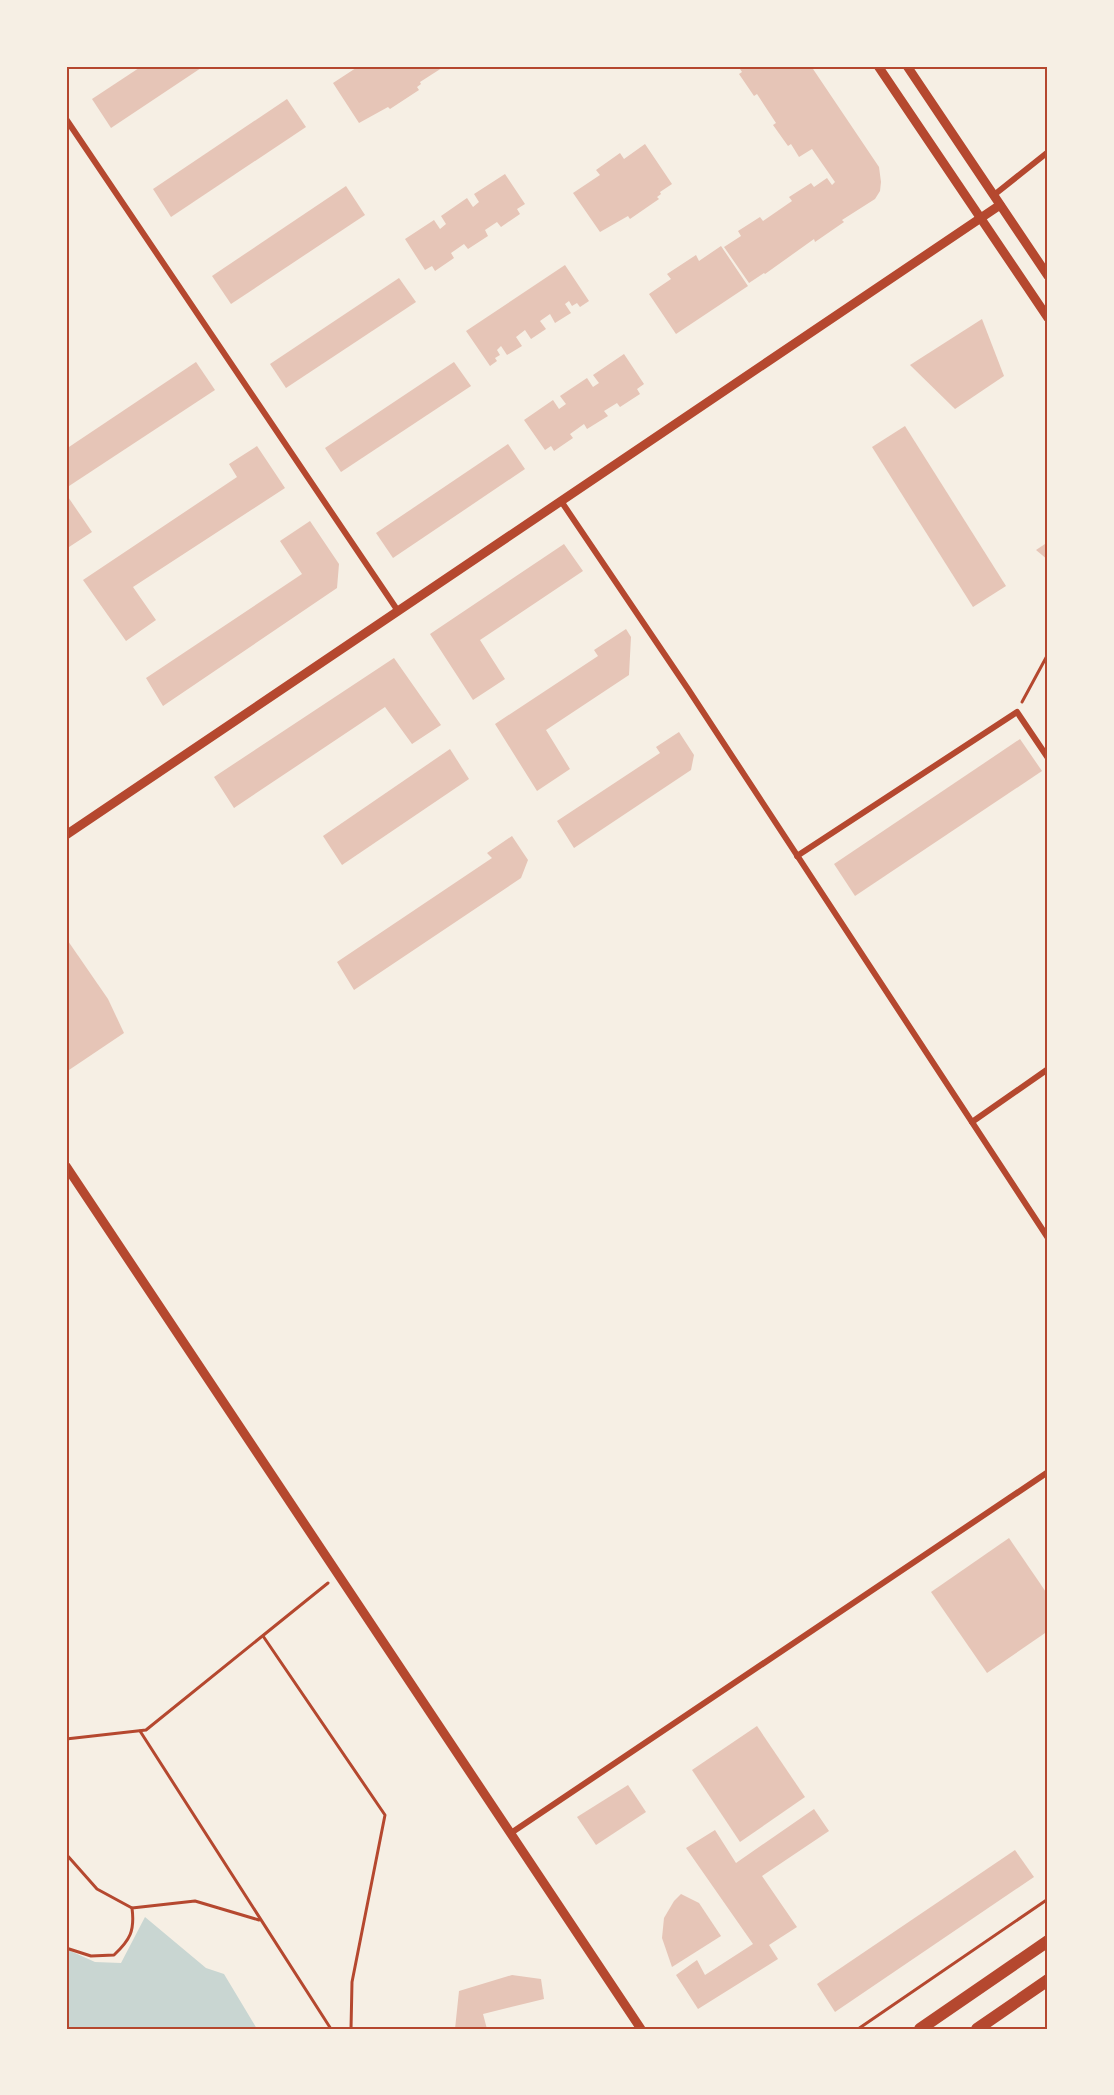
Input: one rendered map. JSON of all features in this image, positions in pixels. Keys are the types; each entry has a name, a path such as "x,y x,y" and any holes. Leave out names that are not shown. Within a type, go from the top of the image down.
{"main road":[{"path":"920,2029 1048,1941"},
{"path":"977,2029 1048,1980"}],"street":[{"path":"878,66 1048,318"},
{"path":"907,66 1048,276"},
{"path":"66,119 398,611"},
{"path":"993,195 1048,152"},
{"path":"66,835 1000,205"},
{"path":"561,501 1048,1238"},
{"path":"797,856 1017,712 1048,758"},
{"path":"972,1122 1048,1069"},
{"path":"66,1166 641,2029"},
{"path":"511,1833 1048,1472"}],"path":[{"path":"1017,712 1048,654"},
{"path":"66,1739 146,1730 338,1575"},
{"path":"263,1636 385,1815 352,1982 351,2029"},
{"path":"140,1731 331,2029"},
{"path":"66,1854 98,1889 132,1908 195,1901 261,1920"},
{"path":"858,2029 1048,1899"},
{"path":"66,1948 91,1956 114,1955 127,1943 134,1924 132,1908"}],"shaded area":[{"path":"145,1917 206,1968 224,1974 257,2029 66,2029 66,1949 95,1962 121,1963"}],"building":[{"path":"142,66 204,66 111,128 92,99"},
{"path":"359,66 445,66 420,82 421,84 417,87 419,90 390,109 388,107 359,123 333,83"},
{"path":"738,66 811,66 879,167 881,182 880,191 875,199 842,220 844,222 815,242 814,239 749,283 724,247 741,236 738,231 760,217 763,221 792,201 789,197 811,183 814,187 827,178 832,185 835,182 812,149 799,157 791,144 788,146 773,125 776,123 757,94 754,96 739,74 742,72"},
{"path":"287,99 306,127 171,217 153,189"},
{"path":"645,144 672,184 660,192 661,194 657,197 659,199 630,219 628,216 600,232 573,193 600,175 596,170 620,153 624,159"},
{"path":"505,174 525,204 517,209 520,214 501,227 497,222 485,230 488,236 468,249 464,244 451,253 454,258 435,271 432,266 425,270 405,239 434,220 440,229 446,224 441,216 467,198 473,207 479,202 474,194"},
{"path":"346,186 365,215 231,304 212,276"},
{"path":"721,246 748,286 676,334 649,294 671,279 667,274 696,255 699,261"},
{"path":"565,265 589,301 580,307 577,303 572,306 569,301 565,304 571,313 555,323 550,314 540,321 546,329 531,339 525,330 516,337 522,346 507,355 501,346 497,350 500,355 495,358 497,361 490,366 466,331"},
{"path":"399,278 416,302 286,388 270,364"},
{"path":"982,319 1004,376 955,409 910,365"},
{"path":"624,354 644,384 637,389 640,394 620,407 617,403 604,411 608,416 587,429 584,424 570,434 573,438 554,451 551,446 545,450 524,420 553,400 559,409 566,404 560,396 587,378 593,387 599,383 593,375"},
{"path":"196,362 215,390 66,488 66,449"},
{"path":"454,362 471,386 341,472 325,448"},
{"path":"905,426 1006,586 973,607 872,447"},
{"path":"508,444 525,469 393,558 376,533"},
{"path":"257,446 285,488 133,587 156,620 126,641 83,580 237,477 229,464"},
{"path":"66,494 92,532 66,549"},
{"path":"310,521 339,564 337,588 163,706 146,678 302,574 280,541"},
{"path":"1048,542 1048,560 1036,550"},
{"path":"564,544 583,571 480,640 505,679 473,700 430,634"},
{"path":"626,629 631,637 629,675 546,730 570,769 537,791 495,724 598,656 594,650"},
{"path":"394,658 441,725 412,744 385,707 234,808 214,777"},
{"path":"679,732 694,755 691,770 574,848 557,821 660,753 656,747"},
{"path":"1020,739 1042,771 855,896 834,864"},
{"path":"450,749 469,779 342,865 323,836"},
{"path":"512,836 528,860 521,878 354,990 337,962 492,858 487,853"},
{"path":"68,941 108,999 124,1033 66,1072 66,943"},
{"path":"1009,1538 1048,1595 1048,1631 987,1673 931,1592"},
{"path":"757,1726 805,1797 740,1842 692,1770"},
{"path":"628,1785 646,1812 596,1845 577,1817"},
{"path":"814,1809 829,1831 762,1876 797,1927 769,1945 778,1959 698,2009 676,1975 697,1960 705,1975 753,1944 686,1848 715,1830 736,1863"},
{"path":"1015,1850 1034,1877 835,2012 817,1984"},
{"path":"681,1894 699,1903 721,1936 672,1967 662,1938 664,1918"},
{"path":"512,1975 541,1979 544,1999 483,2014 487,2029 455,2029 459,1991"}]}
